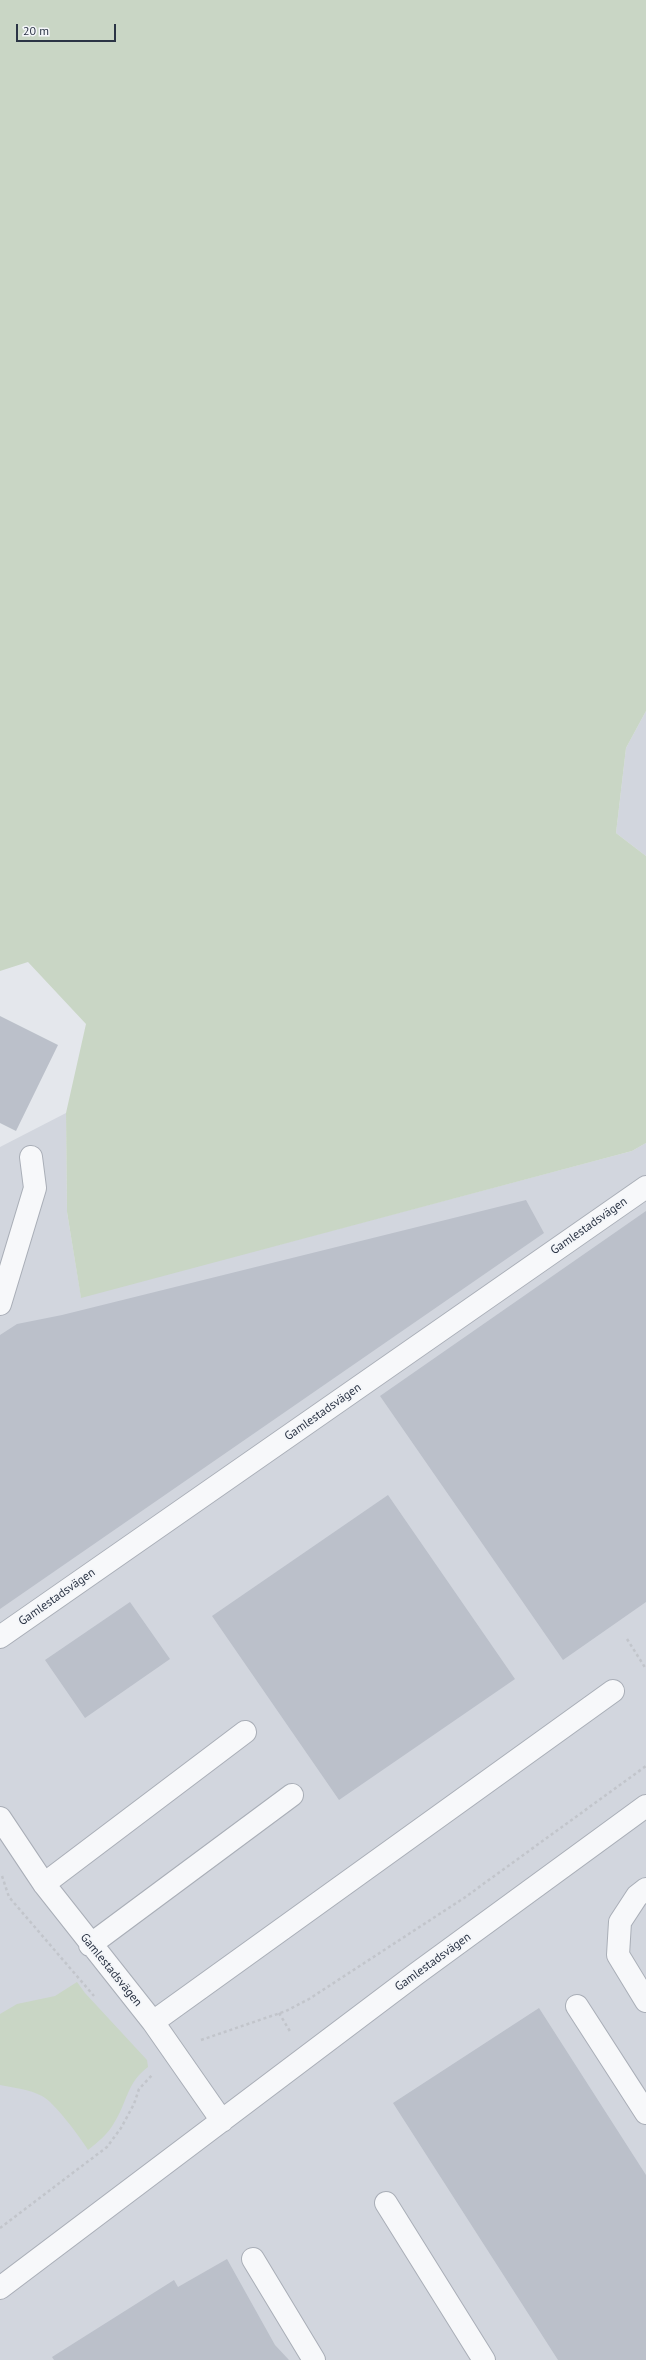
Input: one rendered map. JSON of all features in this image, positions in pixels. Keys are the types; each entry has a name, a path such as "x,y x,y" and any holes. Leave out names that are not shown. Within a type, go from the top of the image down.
{"street":[{"path":"0,1304 35,1188 31,1157"},
{"name":"Gamlestadsvägen","path":"0,1637 646,1186"},
{"path":"153,2022 613,1691"},
{"path":"44,1884 245,1732"},
{"path":"90,1945 292,1795"},
{"name":"Gamlestadsvägen","path":"0,2288 416,1974 646,1806"},
{"name":"Gamlestadsvägen","path":"0,1818 44,1884 90,1945 153,2022 222,2121"},
{"path":"646,1889 637,1896 620,1922 618,1955 646,2001"},
{"path":"578,2006 646,2114"},
{"path":"386,2203 484,2360"},
{"path":"253,2260 314,2360"}],"path":[{"path":"627,1639 646,1669"},
{"path":"390,1945 464,1898 646,1766"}],"shaded area":[{"path":"646,711 646,856 616,833 626,748"},
{"path":"66,1113 67,1212 81,1297 632,1151 646,1143 646,2360 0,2360 0,1147"}],"green space":[{"path":"0,0 646,0 646,711 626,748 616,833 646,856 646,1143 632,1151 81,1298 67,1212 66,1113 86,1024 28,962 0,971"},
{"path":"77,1982 85,1993 147,2060 148,2067 141,2073 131,2086 112,2127 88,2150 66,2120 53,2105 42,2096 21,2089 0,2085 0,2014 17,2004 55,1996"}],"building":[{"path":"0,1016 58,1045 16,1131 0,1123"},
{"path":"526,1200 544,1233 0,1609 0,1335 17,1324 62,1315"},
{"path":"646,1211 646,1602 563,1660 380,1396"},
{"path":"388,1495 515,1679 339,1800 212,1616"},
{"path":"130,1602 170,1659 85,1718 45,1660"},
{"path":"539,2008 646,2175 646,2360 558,2360 393,2103"},
{"path":"227,2259 275,2345 289,2360 54,2360 52,2357 174,2280 178,2287"}]}
